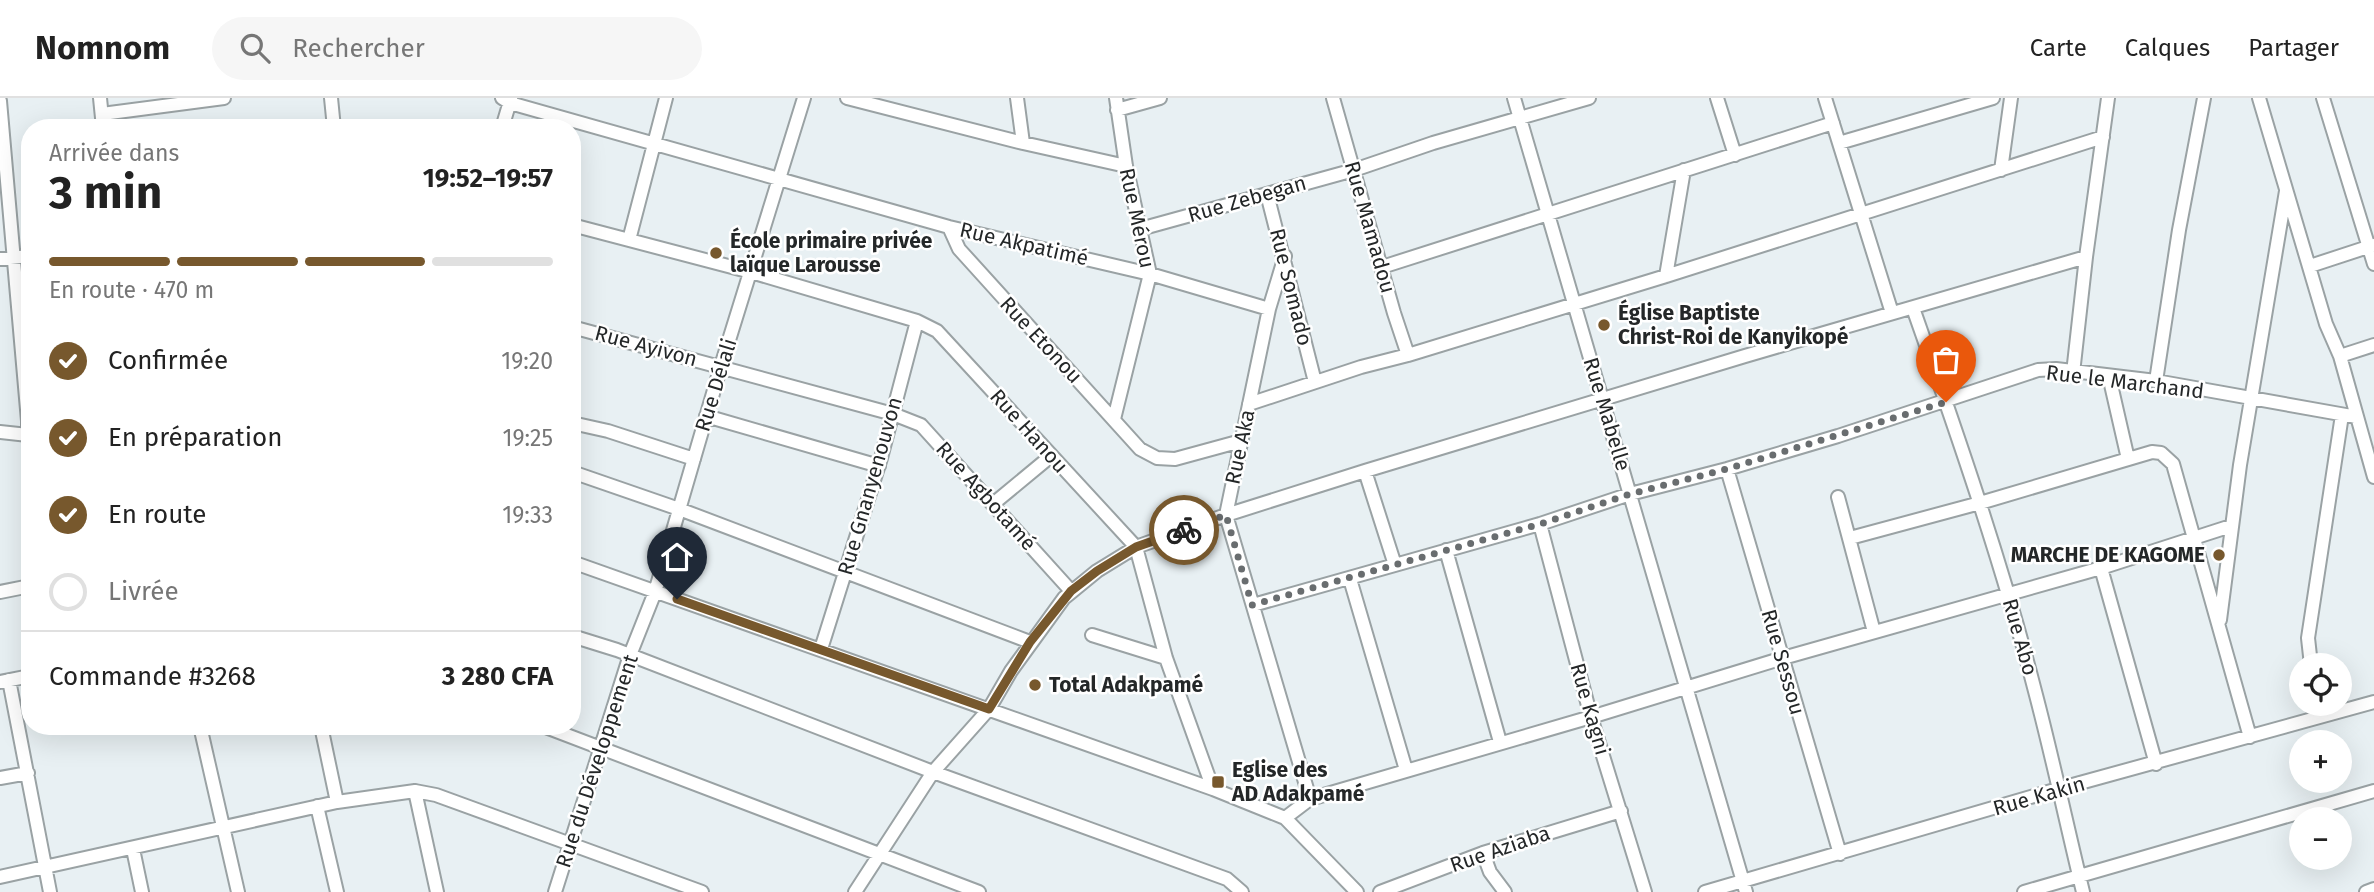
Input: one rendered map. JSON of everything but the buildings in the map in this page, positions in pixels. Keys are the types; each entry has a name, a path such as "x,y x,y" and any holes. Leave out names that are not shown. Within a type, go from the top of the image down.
{"street":[{"path":"100,98 103,119"},
{"path":"110,119 174,102 224,98"},
{"path":"331,98 333,119"},
{"path":"629,240 666,98"},
{"name":"Rue Délali","path":"655,592 804,98"},
{"path":"847,98 1126,166"},
{"path":"1017,98 1023,143"},
{"path":"1117,104 1160,98"},
{"name":"Rue Mamadou","path":"1333,98 1408,355"},
{"name":"Rue Mabelle","path":"1514,98 1744,887"},
{"name":"Rue Zebegan","path":"1140,229 1354,170 1433,143 1589,98"},
{"path":"1717,98 1735,155"},
{"path":"1825,98 1892,313"},
{"path":"1839,143 1993,98"},
{"path":"2001,170 2011,98"},
{"path":"2073,373 2108,98"},
{"path":"2156,381 2179,230 2204,98"},
{"path":"2259,98 2326,324 2340,356 2357,417 2370,445 2374,477"},
{"path":"2323,98 2371,246 2374,264"},
{"path":"504,119 508,100"},
{"name":"Rue Akpatimé","path":"508,100 571,119"},
{"name":"Rue Mérou","path":"1114,419 1150,274 1126,166 1117,104"},
{"path":"0,110 21,314"},
{"name":"Rue Akpatimé","path":"581,122 948,227 1150,274 1269,309"},
{"path":"1382,267 1833,123"},
{"path":"1249,404 1666,276 2103,137"},
{"path":"1666,276 1684,170"},
{"path":"2219,627 2231,526 2286,191"},
{"name":"Rue Somado","path":"1267,194 1315,382"},
{"path":"581,227 751,272"},
{"name":"Rue Etonou","path":"948,227 959,249 1140,449 1157,457 1175,459 1241,441"},
{"path":"2310,266 2371,246"},
{"name":"Rue Aka","path":"1284,256 1269,309 1226,515 1310,799"},
{"path":"0,259 21,257"},
{"path":"855,892 933,772 989,709 1030,642 1071,591 1136,547 1365,471 2086,257"},
{"name":"Rue Hanou","path":"751,272 917,321 937,331 1136,547"},
{"name":"Rue Abo","path":"1913,308 1980,503 2008,595 2036,694 2083,892"},
{"name":"Rue Gnanyenouvon","path":"821,649 879,466 917,321"},
{"name":"Rue Ayivon","path":"581,329 893,414"},
{"path":"2340,356 2374,345"},
{"name":"Rue le Marchand","path":"1252,605 1540,524 1630,494 1727,469 2047,369 2156,381 2357,417"},
{"path":"2109,376 2128,459"},
{"name":"Rue Agbotamé","path":"893,414 921,425 1071,591"},
{"path":"2310,653 2308,638 2342,415"},
{"path":"706,416 879,466"},
{"path":"581,425 694,458"},
{"path":"0,432 21,434"},
{"path":"1850,538 2152,452 2166,455 2173,464 2250,737"},
{"path":"993,504 1051,456"},
{"name":"Rue Sessou","path":"1727,469 1840,854"},
{"path":"1365,471 1395,565"},
{"path":"581,475 846,571 1030,642"},
{"path":"1838,497 1874,632"},
{"name":"Rue Kagni","path":"1540,524 1591,717 1646,892"},
{"path":"1285,818 1310,799 1783,658 2101,568 2231,526"},
{"path":"1136,547 1166,658 1213,789"},
{"path":"1446,550 1500,742"},
{"path":"581,565 1213,789 1285,818 1357,892"},
{"path":"2101,568 2156,764"},
{"path":"1350,579 1406,770"},
{"path":"0,592 21,588"},
{"name":"Rue du Développement","path":"555,892 630,655 655,592"},
{"path":"1091,635 1166,658"},
{"path":"581,639 630,655 933,772 1227,879 1242,892"},
{"path":"4,681 28,773 50,892"},
{"name":"Rue Kakin","path":"1705,892 1744,887 1840,854 2059,789 2374,702"},
{"path":"202,735 238,892"},
{"path":"323,735 337,802"},
{"path":"567,735 979,892"},
{"path":"0,778 28,773"},
{"path":"2024,892 2374,790"},
{"path":"415,791 437,892"},
{"path":"0,877 317,806 415,791 436,795 702,892"},
{"path":"317,806 337,892"},
{"name":"Rue Aziaba","path":"1381,892 1483,853 1621,811"},
{"path":"133,849 142,892"},
{"path":"1483,853 1490,872 1505,892"},
{"path":"1219,892 1227,879"},
{"path":"2366,892 2374,889"}],"way so far":[{"path":"1184,530 1226,515 1252,605 1540,524 1630,494 1727,469 1946,402"}],"place":[{"name":"École primaire privée laïque Larousse","path":"716,253"},
{"name":"Église Baptiste Christ-Roi de Kanyikopé","path":"1604,325"},
{"name":"MARCHE DE KAGOME","path":"2219,555"},
{"name":"Total Adakpamé","path":"1035,685"},
{"name":"Eglise des AD Adakpamé","path":"1218,782"}],"route":[{"path":"677,599 989,709 1030,642 1071,591 1136,547 1184,530"}]}
